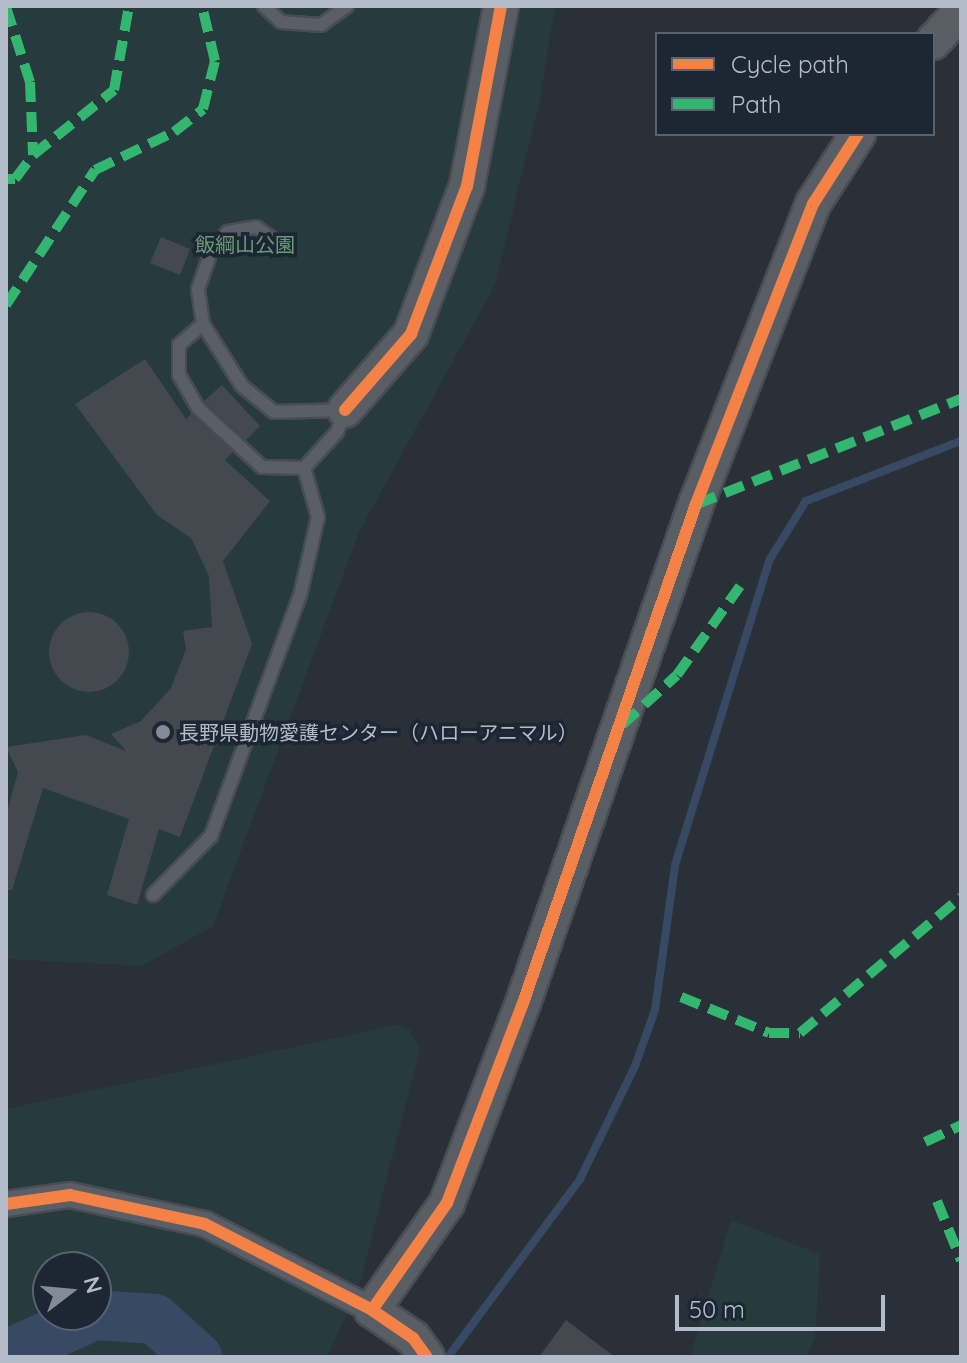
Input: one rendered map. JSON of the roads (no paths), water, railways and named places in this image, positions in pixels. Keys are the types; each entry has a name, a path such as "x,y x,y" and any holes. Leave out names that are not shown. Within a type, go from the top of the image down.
{"street":[{"path":"345,410 411,334 467,186 501,6"},
{"path":"935,40 961,11"},
{"path":"372,1310 447,1203 523,1003 696,504 813,204 857,136"},
{"path":"6,1204 70,1195 205,1224 372,1310 413,1338 427,1357"}],"lane":[{"path":"264,6 281,22 321,25 347,6"},
{"path":"203,324 179,345 179,375 198,408 262,467 304,468 337,432 345,410 274,412 242,386 203,324 198,289 212,249 228,232 256,227 274,240"},
{"path":"153,895 211,836 300,596 318,517 304,468"}],"waterway":[{"path":"448,1357 580,1179 635,1066 655,1010 675,865 770,559 806,501 961,441"},
{"path":"6,1355 94,1315 155,1319 197,1357"}],"place":[{"name":"長野県動物愛護センター（ハローアニマル）","path":"163,732"}],"park label":[{"name":"飯綱山公園","path":"245,244"}]}
